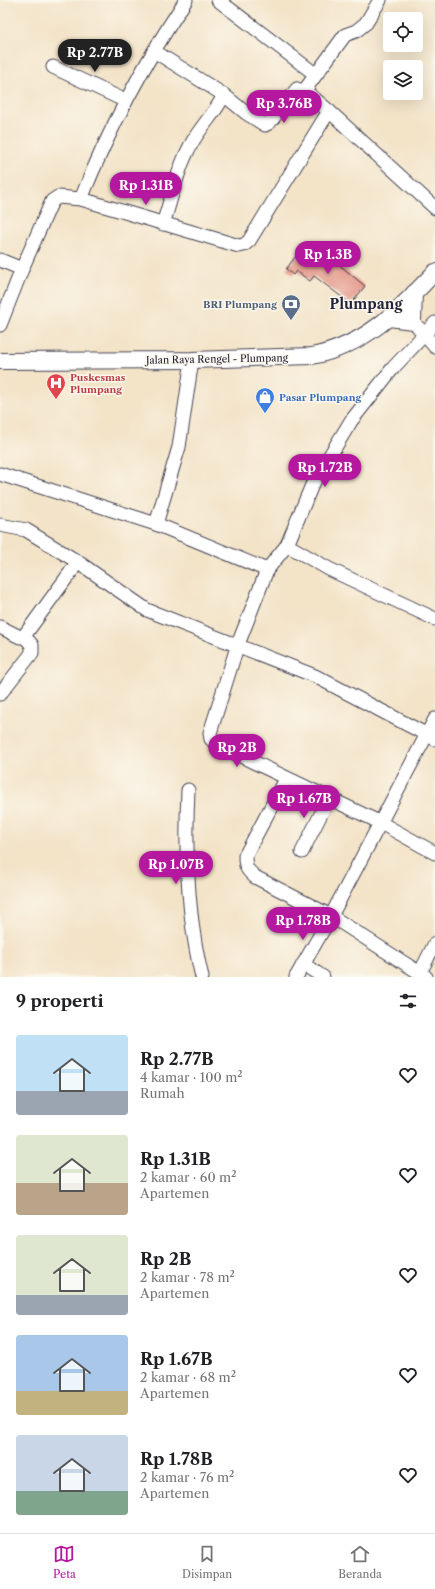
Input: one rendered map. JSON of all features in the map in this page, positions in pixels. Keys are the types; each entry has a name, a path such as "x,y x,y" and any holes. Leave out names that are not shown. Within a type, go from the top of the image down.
{"main road":[{"name":"Jalan Raya Rengel - Plumpang","path":"0,361 283,359 318,355 338,349 362,338 389,318 435,272"},
{"path":"389,318 413,322 414,293"}],"street":[{"path":"81,199 99,154 126,101 154,51 186,0"},
{"path":"218,0 315,74"},
{"path":"304,91 345,35 356,31 366,23 380,0"},
{"path":"154,51 224,95 246,113 265,125 269,123 296,89 304,91 329,111 435,208"},
{"path":"53,67 126,101"},
{"path":"163,224 181,166 193,141 220,104 224,95"},
{"path":"0,325 22,269 52,201 58,197 81,199 239,246 244,245 249,240 329,111"},
{"path":"0,260 22,269"},
{"path":"413,322 435,347"},
{"path":"435,323 393,368 351,421 312,485 287,546 266,570 237,647 210,733 211,739 218,745 379,822 435,853"},
{"path":"156,524 179,447 192,360"},
{"path":"0,474 156,524 266,570"},
{"path":"0,525 26,530 78,562 147,610 237,647 315,676 431,737"},
{"path":"287,546 329,569 435,619"},
{"path":"24,636 78,562"},
{"path":"0,627 20,637 24,636 32,645 32,653 0,694"},
{"path":"296,977 331,916 379,822 431,737 435,719"},
{"path":"286,778 245,856 245,865 248,871 255,877 331,916 423,975 435,943"},
{"path":"188,790 186,862 195,950 202,977"},
{"path":"302,852 329,798"},
{"path":"303,964 323,977"}],"building":[{"path":"320,249 365,286 351,304 314,276 310,281 296,271 293,275 286,269 296,256 304,262 309,256 312,258"}],"place":[{"name":"BRI Plumpang","path":"291,321"},
{"name":"Puskesmas Plumpang","path":"56,400"},
{"name":"Pasar Plumpang","path":"265,414"}],"district":[{"name":"Plumpang","path":"366,304"}]}
